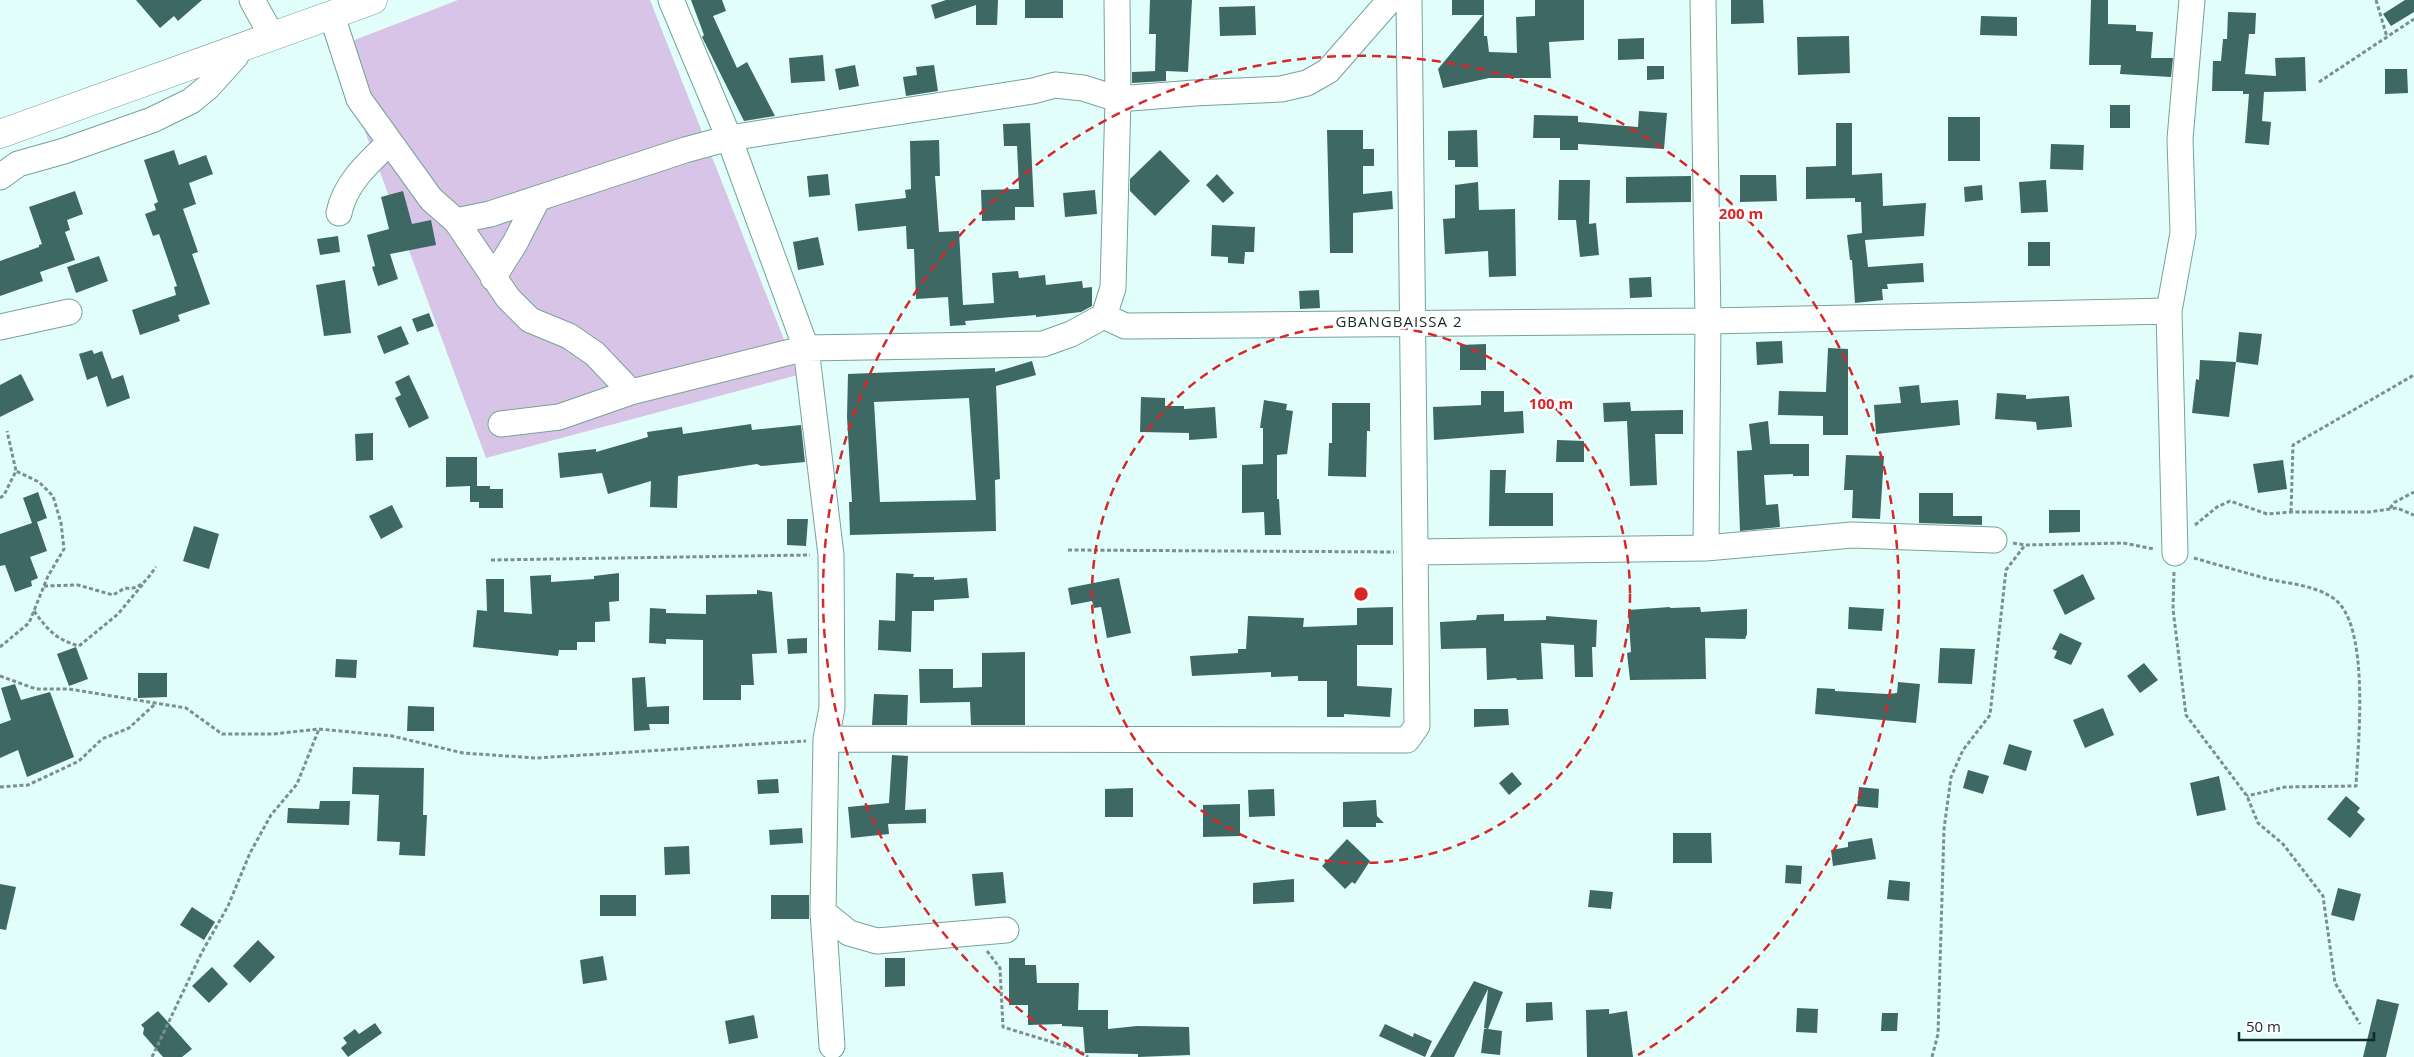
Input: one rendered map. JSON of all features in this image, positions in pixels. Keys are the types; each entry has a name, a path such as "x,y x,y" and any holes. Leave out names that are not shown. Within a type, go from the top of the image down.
{"highway":[{"path":"0,134 373,0"}],"street":[{"path":"252,0 272,36"},
{"path":"671,0 729,138 806,348 831,555 832,708 826,739 823,912 832,1046"},
{"path":"501,424 559,417 631,392 806,348 1043,344 1071,334 1104,316 1114,288 1118,99 1117,0"},
{"path":"456,221 490,214 537,200 684,150 729,138 1033,91 1056,85 1083,88 1118,99 1281,89 1308,83 1328,70 1390,0"},
{"path":"826,739 1407,740 1417,726 1409,0"},
{"path":"1703,0 1708,321 1706,548"},
{"path":"2176,547 2169,311 2183,233 2180,139 2192,0"},
{"path":"329,16 335,25 360,99 431,200 456,221 508,298 530,320 569,336 595,354 631,392"},
{"path":"0,177 18,164 64,151 152,120 190,101 208,87 236,56 239,47"},
{"path":"339,213 341,205 361,168 390,142"},
{"path":"493,278 515,243 537,200"},
{"path":"1104,316 1125,326 1413,322 1708,321 2169,311"},
{"path":"0,327 69,312"},
{"path":"1415,552 1706,548 1852,535 1994,540"},
{"path":"823,912 849,933 878,942 1006,930"}],"path":[{"path":"2376,0 2387,37"},
{"path":"2319,82 2414,19"},
{"path":"2291,512 2293,445 2414,376"},
{"path":"0,498 4,495 16,471 7,431"},
{"path":"0,647 29,623 44,586 64,549 61,523 53,496 39,482 16,471"},
{"path":"2390,509 2395,502 2414,492"},
{"path":"2360,1024 2334,983 2323,896 2283,844 2258,823 2247,796 2186,715 2173,609 2176,547 2216,507 2230,501 2267,514 2291,512 2369,512 2397,508 2414,515"},
{"path":"1994,540 2025,545 2123,543 2176,547 2269,579 2316,589 2335,599 2350,619 2357,645 2359,681 2356,786 2285,787 2247,796"},
{"path":"1932,1057 1938,1034 1944,829 1951,777 1963,750 1990,715 2006,570 2025,545"},
{"path":"1068,550 1415,552"},
{"path":"491,560 831,555"},
{"path":"34,610 48,630 63,641 79,646 118,614 156,567"},
{"path":"44,586 78,586 113,595 125,588 132,589 143,584"},
{"path":"0,676 36,689 68,689 186,708 222,734 273,734 319,729 392,736 462,753 536,758 826,739"},
{"path":"0,787 28,785 79,761 102,739 129,728 155,704"},
{"path":"152,1057 202,952 228,906 250,853 271,815 298,784 319,729"},
{"path":"973,933 1000,968 1003,1027 1078,1050 1088,1057"}],"shaded area":[{"path":"458,0 650,0 798,375 486,458 334,48"}],"building":[{"path":"136,0 202,0 178,21 174,16 160,28"},
{"path":"691,0 722,0 726,11 713,16 737,68 747,62 775,116 744,121 702,37 704,35"},
{"path":"946,0 998,0 997,25 976,25 976,5 935,19 931,5"},
{"path":"1025,0 1063,0 1063,18 1025,18"},
{"path":"1150,0 1192,0 1188,72 1166,71 1166,81 1132,83 1132,72 1157,71 1155,71 1156,34 1149,34"},
{"path":"1452,0 1484,0 1484,36 1487,36 1489,52 1517,53 1516,17 1535,16 1535,0 1584,0 1584,40 1549,42 1551,78 1489,78 1443,88 1438,69 1483,15 1452,15"},
{"path":"1731,0 1763,0 1764,23 1731,24"},
{"path":"2091,0 2108,0 2108,24 2136,25 2136,31 2153,32 2151,58 2173,58 2171,77 2120,74 2121,65 2089,65"},
{"path":"2405,0 2414,0 2414,12 2391,26 2383,14"},
{"path":"1255,6 1256,35 1220,36 1219,7"},
{"path":"2228,12 2256,13 2255,34 2249,34 2245,74 2276,76 2275,58 2305,57 2306,91 2264,92 2262,121 2271,122 2269,145 2245,143 2249,94 2243,94 2243,91 2212,91 2213,61 2221,61 2223,39 2227,39"},
{"path":"1981,16 2017,17 2017,36 1980,35"},
{"path":"1849,36 1850,73 1798,75 1797,37"},
{"path":"1644,38 1644,59 1618,60 1618,39"},
{"path":"823,55 825,81 791,83 789,58"},
{"path":"855,65 859,86 839,90 835,69"},
{"path":"934,65 938,91 906,96 903,77 917,75 916,67"},
{"path":"1647,66 1664,66 1664,79 1647,80"},
{"path":"2385,69 2407,69 2408,93 2385,94"},
{"path":"2110,105 2130,105 2130,128 2110,128"},
{"path":"1639,111 1667,113 1664,149 1578,144 1578,150 1560,150 1560,138 1533,138 1534,115 1578,116 1578,122 1638,127"},
{"path":"1948,117 1980,117 1980,161 1948,161"},
{"path":"1030,123 1034,207 1015,207 1015,220 982,221 981,190 1019,189 1017,146 1004,146 1003,124"},
{"path":"1836,123 1852,123 1852,175 1882,173 1883,206 1926,203 1924,236 1865,240 1868,267 1923,263 1924,282 1887,284 1888,289 1882,289 1883,300 1855,303 1852,260 1850,260 1847,235 1862,233 1861,202 1855,202 1855,198 1806,199 1806,167 1836,166"},
{"path":"1327,130 1363,130 1363,149 1374,149 1374,166 1363,166 1363,194 1392,191 1393,209 1353,213 1353,253 1330,253"},
{"path":"1477,130 1478,167 1455,167 1455,160 1448,160 1448,131"},
{"path":"939,140 940,176 935,176 939,232 959,231 963,305 994,303 992,273 1018,271 1019,278 1045,275 1046,285 1082,281 1083,288 1092,287 1092,306 1081,312 1036,317 1036,315 965,321 966,325 950,326 948,297 916,299 914,249 907,249 906,226 858,231 855,204 906,198 905,190 911,189 910,141"},
{"path":"2051,144 2084,145 2083,170 2050,169"},
{"path":"174,150 179,165 206,155 213,174 189,183 196,204 183,209 198,252 192,254 210,304 178,315 180,321 140,335 132,310 176,295 174,287 177,286 159,234 153,236 145,214 156,210 154,204 158,202 144,160"},
{"path":"1160,150 1190,181 1155,216 1130,191 1130,179"},
{"path":"828,174 830,195 809,197 807,176"},
{"path":"1217,174 1234,193 1223,203 1206,185"},
{"path":"1740,175 1776,175 1777,201 1740,202"},
{"path":"1691,176 1691,202 1626,203 1626,177"},
{"path":"1559,180 1590,180 1589,224 1596,223 1599,255 1580,257 1576,220 1558,220"},
{"path":"2046,180 2048,212 2021,213 2019,182"},
{"path":"1478,182 1479,210 1515,209 1516,276 1489,277 1488,251 1445,254 1443,219 1455,218 1455,185"},
{"path":"1982,185 1983,200 1965,202 1964,187"},
{"path":"1095,190 1097,214 1065,217 1063,193"},
{"path":"75,191 83,214 67,220 70,230 65,232 75,260 40,272 43,281 0,296 0,261 39,247 42,244 29,207"},
{"path":"403,191 412,224 431,220 436,245 390,254 398,279 378,286 372,267 375,266 367,235 389,229 381,197"},
{"path":"1212,225 1255,227 1254,252 1245,252 1244,264 1228,263 1228,257 1211,256"},
{"path":"338,236 340,252 320,255 317,239"},
{"path":"818,237 824,265 798,270 793,242"},
{"path":"2028,242 2050,242 2050,266 2028,266"},
{"path":"99,256 108,281 76,293 67,267"},
{"path":"1651,277 1652,297 1630,298 1629,278"},
{"path":"345,280 351,333 324,336 316,285"},
{"path":"1319,290 1320,308 1300,309 1299,291"},
{"path":"429,313 434,326 417,332 412,319"},
{"path":"401,326 409,344 384,354 377,336"},
{"path":"2239,332 2262,334 2258,365 2236,362"},
{"path":"1782,341 1783,363 1757,365 1756,342"},
{"path":"1486,344 1486,370 1460,370 1460,345"},
{"path":"1828,348 1848,349 1848,435 1823,435 1823,416 1778,415 1779,391 1826,392"},
{"path":"92,350 94,354 102,351 112,379 123,375 130,398 107,407 97,376 87,380 79,354"},
{"path":"2200,360 2236,362 2229,417 2192,413 2196,379 2199,380"},
{"path":"1032,361 1036,375 996,386 1000,479 995,480 996,531 850,535 849,502 852,502 847,417 848,374 995,368 995,372","holes":["969,398 976,500 880,502 874,402"]},
{"path":"21,374 34,400 0,417 0,385"},
{"path":"409,375 429,418 409,428 395,398 401,395 395,382"},
{"path":"1919,385 1921,403 1958,400 1960,425 1876,434 1874,405 1901,403 1899,387"},
{"path":"1481,391 1504,391 1504,412 1523,411 1524,433 1434,440 1433,407 1481,405"},
{"path":"1997,393 2026,395 2026,399 2069,396 2072,427 2037,430 2036,422 1995,419"},
{"path":"1141,397 1165,398 1165,406 1184,406 1184,409 1215,407 1217,438 1189,440 1189,433 1140,432"},
{"path":"1264,400 1287,404 1286,410 1293,411 1287,454 1277,455 1277,499 1279,499 1281,535 1265,535 1264,512 1242,513 1242,465 1263,464 1263,428 1260,428"},
{"path":"1630,402 1631,411 1683,410 1683,434 1655,434 1657,485 1630,486 1627,421 1604,422 1603,403"},
{"path":"1332,403 1370,403 1370,431 1367,431 1366,477 1328,476 1329,443 1332,443"},
{"path":"1768,421 1770,444 1809,444 1809,476 1793,476 1793,474 1764,475 1766,505 1778,504 1780,527 1740,531 1737,451 1752,450 1749,424"},
{"path":"751,424 752,430 801,425 805,462 761,466 757,464 678,476 677,508 650,507 651,481 608,494 602,473 560,478 558,453 596,449 596,452 648,437 647,432 682,427 683,434"},
{"path":"373,433 373,460 356,461 355,434"},
{"path":"1557,440 1584,441 1584,462 1556,462"},
{"path":"1846,455 1884,456 1880,519 1852,518 1853,490 1844,490"},
{"path":"446,457 477,457 477,486 503,489 503,508 479,508 479,502 470,502 470,486 446,487"},
{"path":"2283,460 2287,489 2258,493 2253,464"},
{"path":"1490,470 1506,470 1505,493 1553,493 1553,526 1489,526"},
{"path":"38,492 47,518 37,522 47,551 30,557 38,578 31,581 32,586 15,592 5,565 0,566 0,534 32,523 23,498"},
{"path":"1919,493 1953,493 1953,516 1982,516 1982,525 1919,523"},
{"path":"392,505 403,527 381,539 369,516"},
{"path":"2049,510 2080,510 2080,532 2049,533"},
{"path":"787,519 808,519 806,546 787,545"},
{"path":"194,526 219,534 209,569 183,561"},
{"path":"619,573 619,601 609,602 610,621 595,622 595,642 577,642 577,650 559,650 558,656 473,647 477,610 487,611 486,579 504,579 504,612 532,614 530,576 551,575 551,582 594,579 594,576"},
{"path":"896,573 914,574 913,577 934,577 934,580 967,578 969,598 934,600 934,611 912,611 911,652 878,650 879,620 895,621"},
{"path":"2083,574 2095,599 2065,615 2053,590"},
{"path":"1119,578 1131,633 1107,638 1101,607 1094,608 1092,601 1071,605 1068,588"},
{"path":"757,590 772,592 777,653 752,654 754,685 741,685 741,700 703,700 703,640 666,639 666,644 649,643 650,608 666,609 666,613 706,614 706,595 757,594"},
{"path":"1393,607 1393,645 1357,645 1357,686 1392,688 1390,717 1344,714 1344,717 1327,717 1327,681 1298,681 1298,676 1271,677 1271,672 1192,676 1190,656 1238,653 1238,649 1246,649 1248,616 1304,618 1303,627 1357,625 1357,608"},
{"path":"1700,607 1701,612 1747,609 1747,634 1745,639 1705,638 1706,679 1630,680 1627,653 1631,652 1628,610"},
{"path":"1849,607 1884,609 1882,631 1848,629"},
{"path":"1504,614 1504,621 1546,620 1546,616 1597,620 1596,647 1592,647 1593,677 1575,677 1574,645 1541,643 1543,679 1517,680 1516,678 1487,680 1486,648 1441,649 1440,622 1476,620 1477,615"},
{"path":"2060,633 2082,643 2071,665 2054,658 2057,651 2052,649"},
{"path":"807,638 807,653 788,654 787,639"},
{"path":"76,647 88,679 69,686 57,654"},
{"path":"1940,648 1975,649 1972,684 1938,683"},
{"path":"1025,652 1025,725 971,725 970,702 920,703 919,669 953,669 953,688 982,687 982,653"},
{"path":"336,659 357,660 356,678 335,677"},
{"path":"2144,663 2158,680 2140,693 2127,676"},
{"path":"138,673 167,673 167,697 138,698"},
{"path":"645,677 647,707 669,706 669,724 649,724 650,730 634,731 632,678"},
{"path":"1898,682 1920,684 1916,723 1815,714 1817,688 1887,694 1897,693"},
{"path":"15,684 21,700 50,692 74,757 27,777 18,750 0,758 0,724 11,720 1,688"},
{"path":"874,694 908,695 907,725 872,725"},
{"path":"408,706 434,707 434,731 407,731"},
{"path":"2103,708 2114,735 2085,748 2073,720"},
{"path":"1474,709 1508,709 1509,725 1474,727"},
{"path":"2009,744 2032,751 2026,771 2003,764"},
{"path":"892,755 908,756 905,810 926,809 926,823 888,824 889,834 851,838 848,807 889,803"},
{"path":"353,767 424,768 423,815 427,815 425,856 399,855 400,842 377,841 379,795 352,794"},
{"path":"1968,770 1989,776 1983,794 1963,788"},
{"path":"1512,772 1522,784 1509,795 1499,783"},
{"path":"2219,776 2226,810 2197,816 2190,783"},
{"path":"778,779 779,793 758,794 757,780"},
{"path":"1859,787 1879,789 1878,808 1857,806"},
{"path":"1133,788 1133,817 1105,817 1105,789"},
{"path":"1274,789 1275,816 1249,817 1248,790"},
{"path":"2346,796 2360,808 2357,812 2365,819 2350,838 2327,819"},
{"path":"1376,800 1377,816 1384,823 1376,823 1376,827 1343,827 1343,802"},
{"path":"320,801 350,801 349,825 287,823 288,808 319,809"},
{"path":"1240,804 1240,836 1203,837 1203,805"},
{"path":"802,828 803,843 770,845 769,830"},
{"path":"1673,833 1711,833 1712,863 1673,863"},
{"path":"1872,838 1876,859 1833,866 1831,850 1848,847 1848,842"},
{"path":"1347,839 1370,861 1355,884 1352,882 1345,889 1322,866"},
{"path":"689,846 690,874 665,875 664,847"},
{"path":"1786,865 1802,866 1801,884 1785,883"},
{"path":"1003,872 1006,903 975,906 972,874"},
{"path":"1294,879 1294,902 1253,904 1253,883"},
{"path":"1889,880 1910,882 1909,901 1887,899"},
{"path":"0,884 16,887 6,930 0,929"},
{"path":"2338,888 2361,894 2354,921 2331,915"},
{"path":"1590,890 1613,892 1611,909 1588,907"},
{"path":"600,895 636,895 636,916 600,916"},
{"path":"771,895 809,895 809,919 771,919"},
{"path":"192,907 215,922 204,940 180,925"},
{"path":"258,940 275,957 250,983 233,966"},
{"path":"603,956 607,980 583,984 580,960"},
{"path":"885,958 905,958 905,986 885,987"},
{"path":"1009,958 1025,958 1025,965 1036,965 1037,983 1079,983 1078,1010 1108,1010 1108,1029 1137,1026 1189,1027 1190,1055 1138,1057 1138,1054 1085,1053 1083,1027 1062,1026 1062,1024 1028,1025 1028,1005 1009,1005"},
{"path":"212,967 228,984 209,1003 192,986"},
{"path":"1474,981 1503,992 1488,1029 1484,1028 1488,989 1454,1057 1430,1057"},
{"path":"2377,999 2399,1004 2386,1057 2363,1057"},
{"path":"1552,1002 1553,1020 1526,1022 1526,1003"},
{"path":"1797,1008 1818,1009 1817,1033 1796,1032"},
{"path":"1609,1009 1609,1014 1627,1011 1633,1057 1587,1057 1586,1010"},
{"path":"158,1011 192,1049 182,1057 163,1057 143,1034 144,1028 141,1025"},
{"path":"1882,1013 1898,1013 1897,1031 1881,1031"},
{"path":"754,1015 758,1038 729,1044 725,1021"},
{"path":"375,1023 382,1033 348,1057 341,1048 347,1043 343,1038 355,1029 359,1034"},
{"path":"1385,1024 1413,1037 1414,1033 1432,1041 1425,1057 1379,1036"},
{"path":"1484,1029 1502,1031 1500,1055 1481,1053"}],"district":[{"name":"GBANGBAISSA 2","path":"1399,321"}]}
